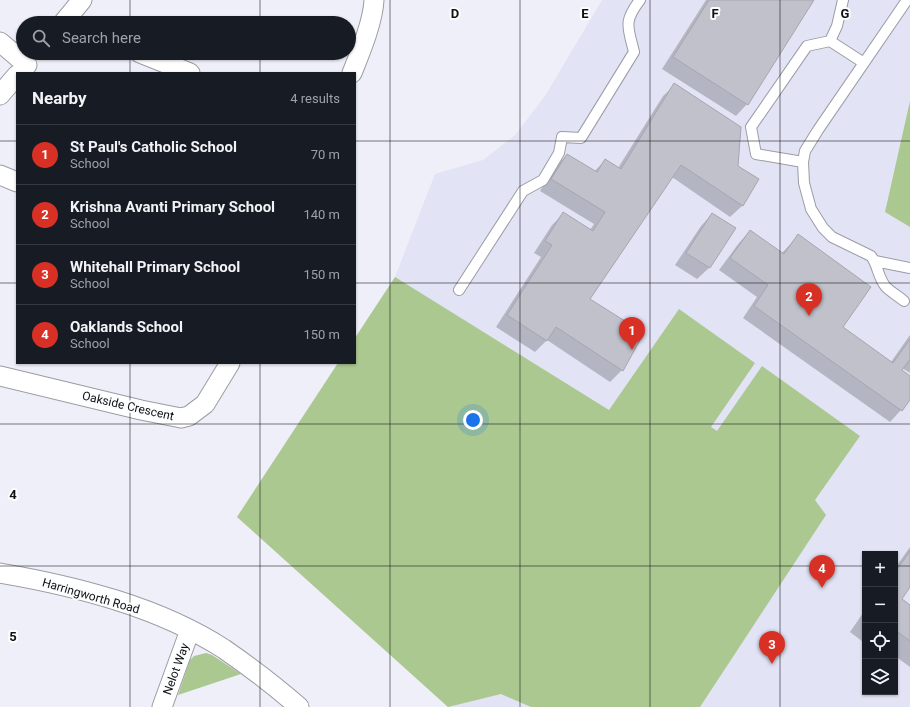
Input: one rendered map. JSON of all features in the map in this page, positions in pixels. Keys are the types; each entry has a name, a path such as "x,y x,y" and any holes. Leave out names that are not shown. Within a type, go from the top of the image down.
{"street":[{"path":"72,16 82,0"},
{"path":"352,72 366,34 372,14 374,0"},
{"path":"0,42 16,74"},
{"path":"158,60 188,72"},
{"path":"0,175 16,182"},
{"name":"Oakside Crescent","path":"0,376 180,418 189,416 205,404 229,364"},
{"name":"Harringworth Road","path":"0,574 60,586 129,604 190,630 223,649 248,666 279,689 299,707"},
{"name":"Nelot Way","path":"162,707 190,630"}],"lane":[{"path":"459,290 523,191 543,180 559,153 562,137 581,138 634,52 627,25 633,10 640,0"},
{"path":"830,41 837,26 843,0"},
{"path":"904,301 886,287 875,261 871,256 832,237 823,228 811,209 804,183 803,162 805,151 907,0"},
{"path":"803,162 756,154 751,127 807,46 830,41 864,62"},
{"path":"875,261 910,268"}],"shaded area":[{"path":"602,0 910,0 910,707 448,707 237,517 337,364 356,364 356,336 395,277 435,174 483,160 515,135 545,96"}],"green space":[{"path":"910,101 910,227 885,212"},
{"path":"395,277 609,410 679,309 755,363 711,427 717,431 762,366 860,436 815,500 826,515 700,707 531,707 501,694 448,707 237,517 337,364 356,364 356,336"},
{"path":"206,653 212,655 241,674 178,695 190,660 194,656"}],"building":[{"path":"709,0 814,0 748,105 673,57"},
{"path":"674,83 741,127 738,166 759,179 743,206 681,165 590,299 644,333 623,371 556,327 547,341 507,315 552,245 545,241 563,212 593,231 605,212 551,179 567,154 597,172 605,159 621,169"},
{"path":"712,213 736,228 710,268 686,253"},
{"path":"750,230 784,254 798,234 871,287 843,327 893,363 910,339 910,359 902,370 910,376 910,400 902,411 754,306 768,285 730,258"},
{"path":"910,551 910,587 902,599 910,605 910,641 898,632 898,568"}],"place":[{"name":"Krishna Avanti Primary School","path":"809,316"},
{"name":"St Paul's Catholic School","path":"632,350"},
{"name":"Oaklands School","path":"822,588"},
{"name":"Whitehall Primary School","path":"772,664"}]}
